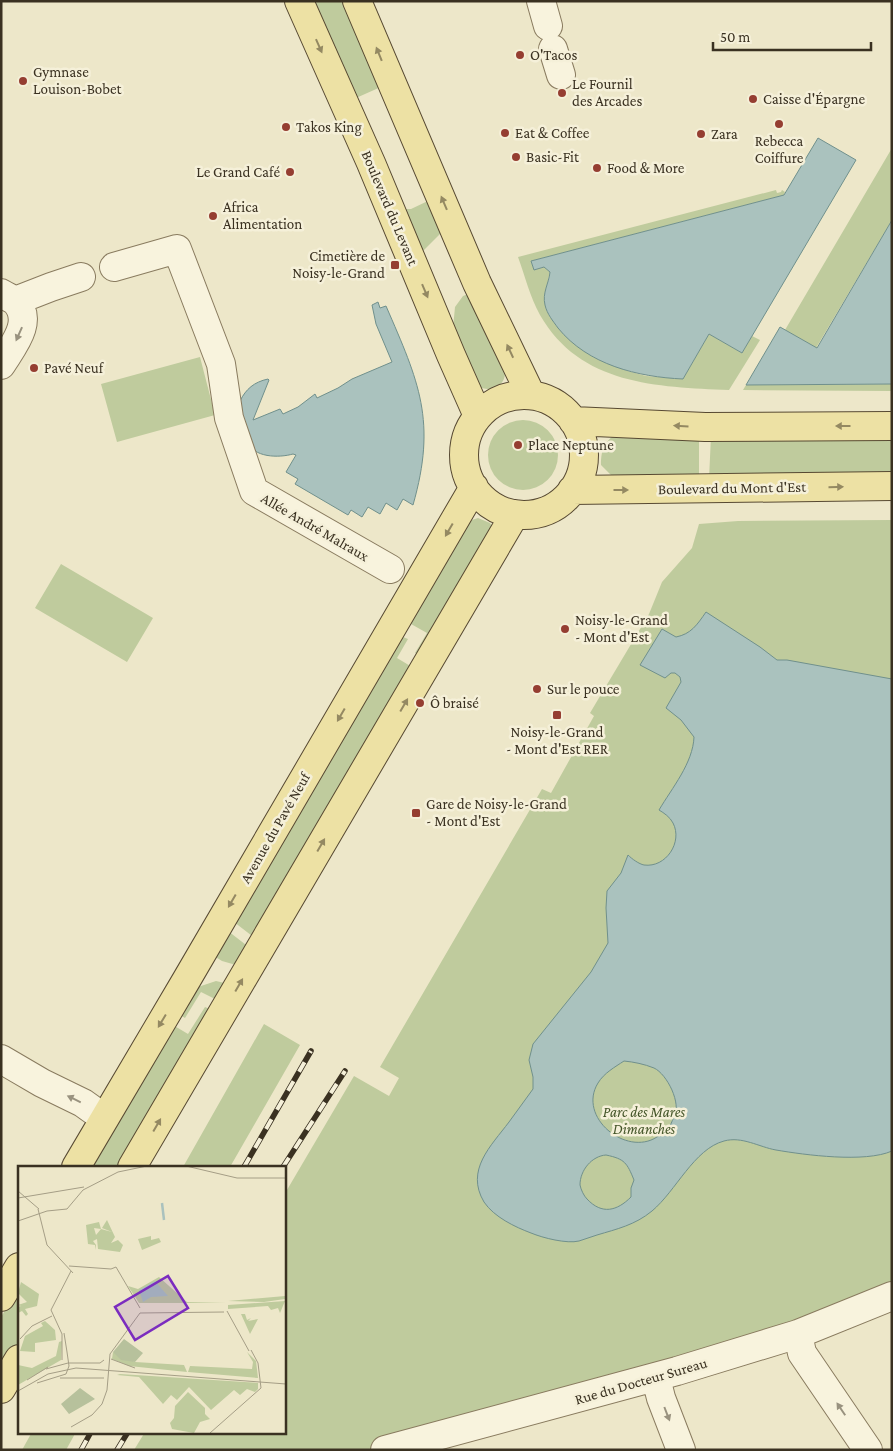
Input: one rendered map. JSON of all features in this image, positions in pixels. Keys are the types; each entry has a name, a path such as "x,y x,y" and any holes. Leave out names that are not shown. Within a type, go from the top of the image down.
{"main road":[{"name":"Boulevard du Levant","path":"299,1 371,163 478,416"},
{"path":"357,1 477,283 531,395"},
{"path":"531,395 547,400 562,408 573,421 581,437 584,455 581,474 572,490 560,503 551,508 528,515 515,514 498,509 485,500 474,487 467,473 464,457 466,441 470,428 478,416 493,403 511,396 531,395"},
{"path":"573,421 713,427 892,426"},
{"name":"Boulevard du Mont d'Est","path":"572,490 892,486"},
{"name":"Avenue du Pavé Neuf","path":"77,1166 474,487"},
{"path":"133,1166 515,514"},
{"path":"1,1297 18,1269"},
{"path":"1,1389 18,1362"}],"street":[{"path":"548,26 561,75"},
{"name":"Allée André Malraux","path":"114,267 177,249 221,364 229,418 254,491 390,569"},
{"path":"1,365 21,332 23,320 20,310 8,297 81,277"},
{"path":"1,1059 42,1083 83,1103 104,1118"},
{"name":"Rue du Docteur Sureau","path":"385,1450 656,1378 798,1334 892,1296"},
{"path":"798,1334 802,1353 868,1450"},
{"path":"656,1378 661,1398 680,1450"}],"green space":[{"path":"314,1 346,1 383,86 356,98"},
{"path":"892,148 892,220 816,348 785,330"},
{"path":"776,190 777,193 782,190 785,192 784,195 531,261 534,270 544,267 550,272 544,298 550,317 593,357 628,371 646,376 683,379 709,334 742,353 752,336 760,340 729,390 675,387 648,383 622,378 598,369 576,356 557,338 536,308 518,257"},
{"path":"430,200 444,230 421,253 405,211"},
{"path":"471,293 505,373 502,382 491,389 478,386 453,328 455,307 463,296"},
{"path":"200,357 215,415 117,442 101,384"},
{"path":"892,384 892,391 743,390 746,385"},
{"path":"523,420 536,423 548,430 555,442 558,455 555,468 548,480 536,487 523,490 510,487 498,480 491,468 488,455 491,442 498,430 510,423"},
{"path":"699,432 699,475 625,478 611,475 601,465 604,447 617,433"},
{"path":"892,435 892,480 709,479 711,436"},
{"path":"478,518 490,523 493,528 420,655 415,653 427,633 411,624 463,530 472,520"},
{"name":"Parc des Mares Dimanches","path":"892,520 892,1296 639,1382 365,1450 134,1450 144,1434 285,1434 285,1193 354,1076 389,1096 399,1078 380,1067 542,789 551,793 594,716 590,713 649,614 662,582 692,548 699,524 738,521"},
{"path":"61,564 153,618 127,662 35,608"},
{"path":"403,637 408,639 397,658 412,667 256,939 234,922"},
{"path":"228,931 250,948 236,965 222,961 214,956"},
{"path":"216,981 229,984 219,1001 201,992 185,1018 178,1014 195,988"},
{"path":"205,1007 212,1010 121,1166 91,1166 173,1025 188,1034"},
{"path":"264,1024 300,1045 231,1166 184,1166"},
{"path":"18,1290 18,1343 1,1371 1,1317"},
{"path":"31,1434 75,1434 66,1450 22,1450"}],"water":[{"path":"818,138 856,160 742,353 709,334 683,379 666,378 632,372 599,360 570,341 552,320 544,301 550,272 544,267 534,270 531,261 784,195"},
{"path":"892,220 892,384 746,385 780,327 817,348"},
{"path":"378,302 380,308 386,306 408,357 421,402 424,425 424,449 413,505 403,499 397,510 386,503 380,514 368,507 362,517 351,510 348,515 295,484 298,479 286,472 296,455 274,456 260,454 250,447 244,432 240,401 251,387 268,379 253,420 280,409 283,414 298,407 315,394 317,398 352,379 392,362 376,324 372,305"},
{"path":"706,612 777,660 787,660 892,679 892,1151 867,1157 835,1157 770,1149 737,1140 724,1141 713,1145 703,1152 661,1203 639,1220 579,1241 568,1242 548,1239 512,1225 488,1207 479,1190 477,1179 479,1169 488,1149 533,1089 533,1077 529,1060 533,1044 591,972 608,943 607,891 621,873 628,855 644,865 652,865 665,858 674,845 676,830 673,823 669,817 659,810 686,766 693,747 694,737 681,720 666,708 681,682 680,677 675,673 671,673 665,678 640,665 662,629 676,637 681,636 693,628","holes":["624,1061 646,1065 659,1071 664,1076 675,1097 676,1111 668,1129 666,1132 645,1142 632,1142 619,1138 599,1120 594,1109 593,1096 600,1079","606,1155 621,1160 629,1169 634,1180 631,1188 631,1197 626,1202 609,1209 593,1204 587,1199 580,1185 582,1174 588,1165 596,1158"]}],"railway":[{"path":"245,1166 311,1051"},
{"path":"284,1166 345,1071"},
{"path":"81,1450 90,1434"},
{"path":"117,1450 127,1434"}],"place":[{"name":"O'Tacos","path":"520,55"},
{"name":"Gymnase Louison-Bobet","path":"23,81"},
{"name":"Le Fournil des Arcades","path":"562,93"},
{"name":"Caisse d'Épargne","path":"753,99"},
{"name":"Rebecca Coiffure","path":"779,124"},
{"name":"Takos King","path":"286,127"},
{"name":"Eat & Coffee","path":"505,133"},
{"name":"Zara","path":"701,134"},
{"name":"Basic-Fit","path":"516,157"},
{"name":"Food & More","path":"597,168"},
{"name":"Le Grand Café","path":"290,172"},
{"name":"Africa Alimentation","path":"213,216"},
{"name":"Cimetière de Noisy-le-Grand","path":"395,265"},
{"name":"Pavé Neuf","path":"34,368"},
{"name":"Place Neptune","path":"518,445"},
{"name":"Noisy-le-Grand - Mont d'Est","path":"565,629"},
{"name":"Sur le pouce","path":"537,689"},
{"name":"Ô braisé","path":"420,703"},
{"name":"Noisy-le-Grand - Mont d'Est RER","path":"557,715"},
{"name":"Gare de Noisy-le-Grand - Mont d'Est","path":"416,813"}]}
